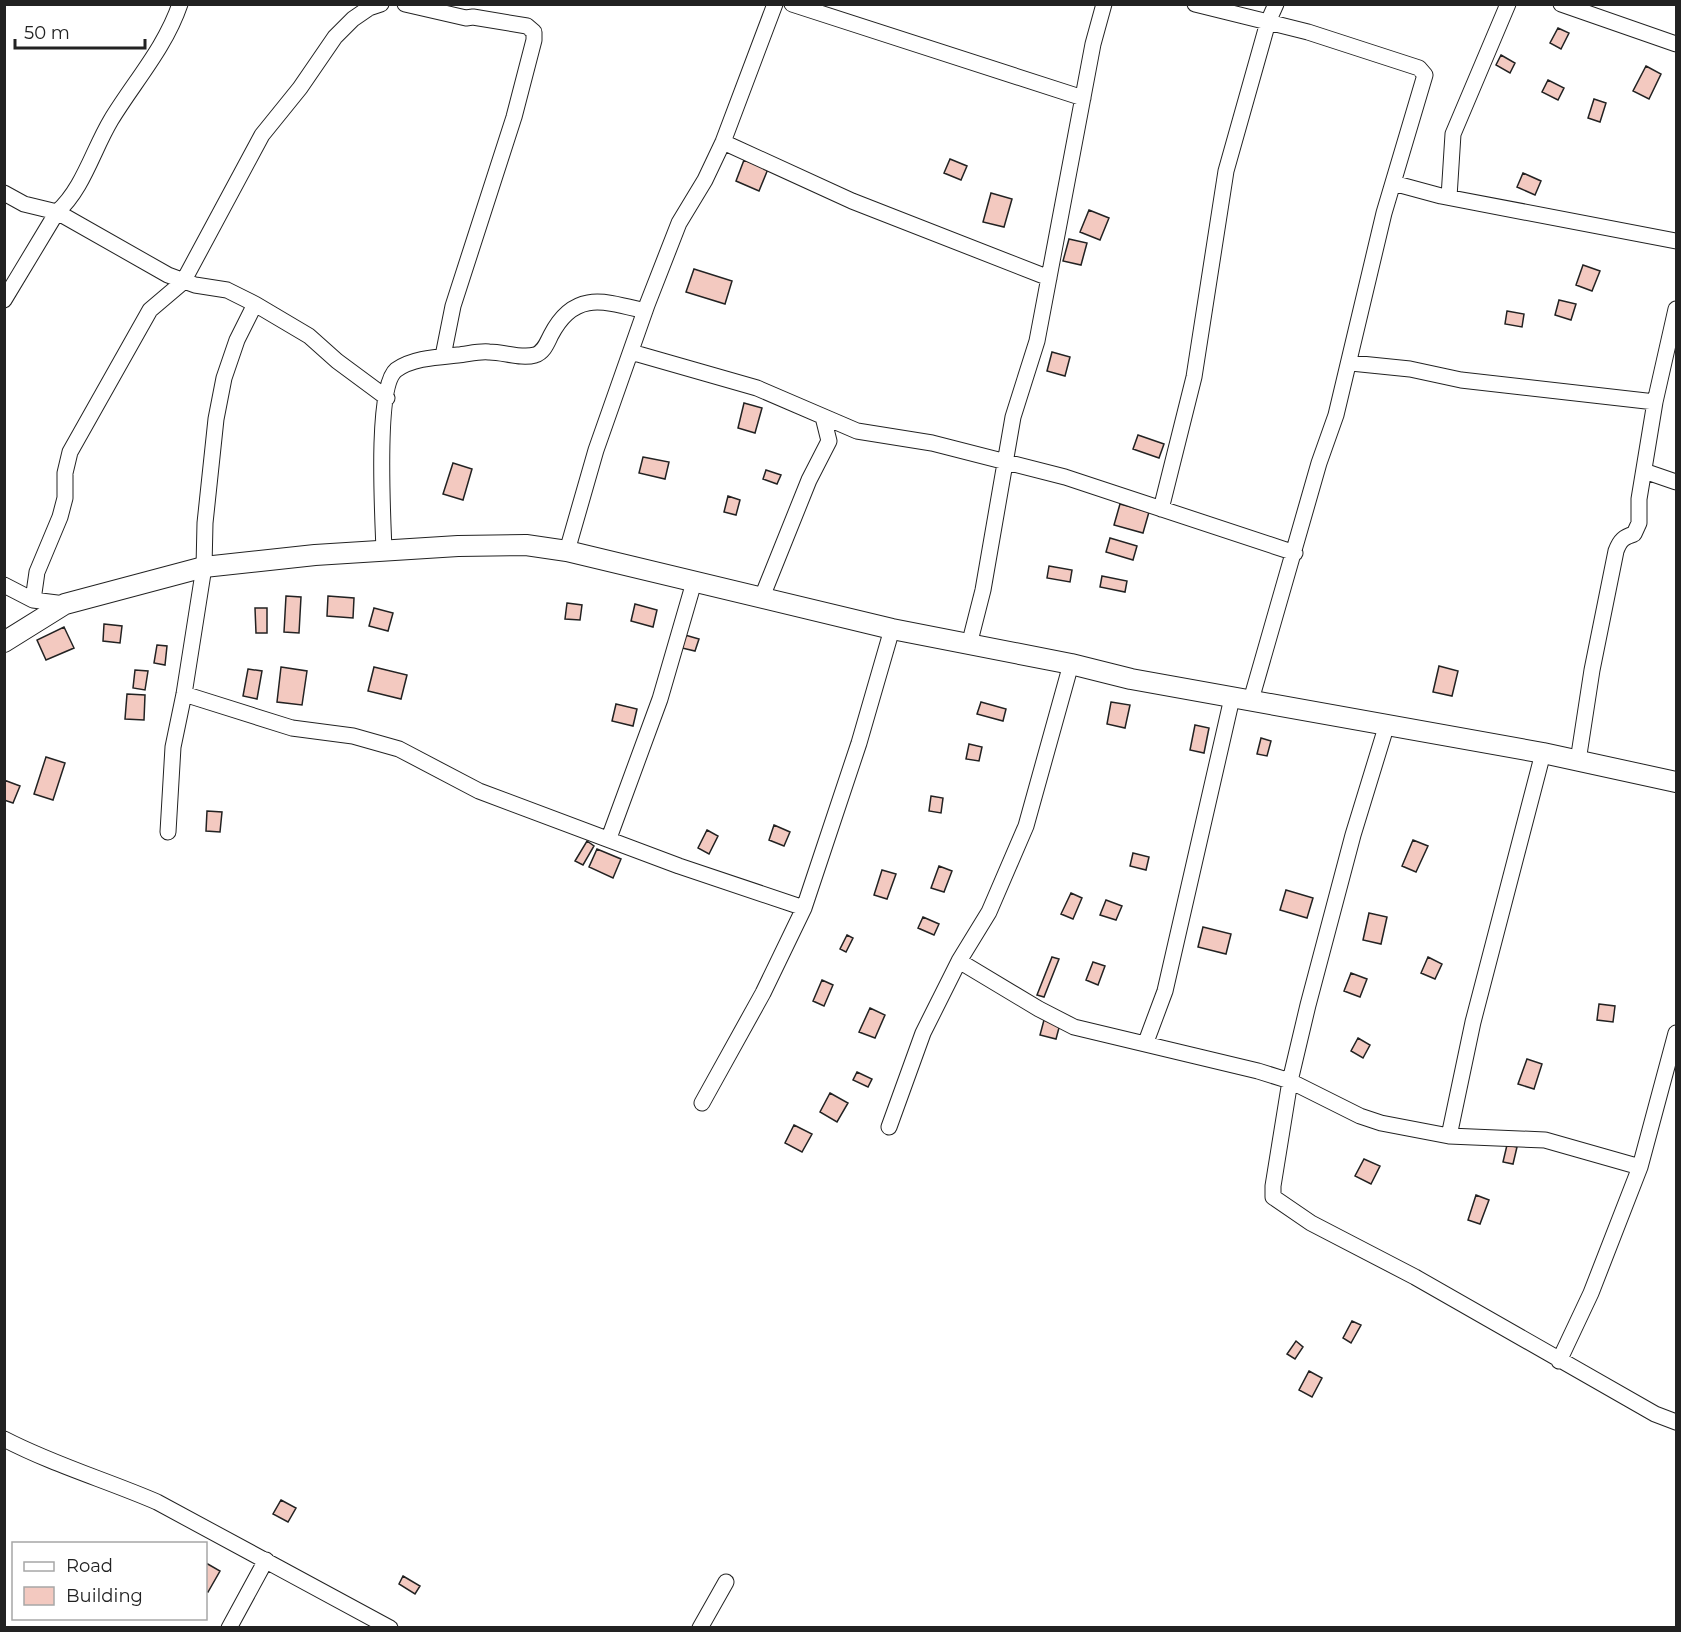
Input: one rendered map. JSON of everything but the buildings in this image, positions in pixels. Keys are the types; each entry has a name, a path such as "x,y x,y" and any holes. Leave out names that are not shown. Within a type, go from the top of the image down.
{"street":[{"path":"4,300 57,212 66,204 78,184 112,118 166,37 180,4"},
{"path":"405,4 466,18 473,17 527,26 534,32 534,40 514,117 453,306 443,356"},
{"path":"473,17 485,4"},
{"path":"567,551 596,450 645,311 679,223 705,180 723,142 775,4"},
{"path":"792,4 1083,98"},
{"path":"969,645 983,590 1013,417 1036,341 1083,98 1104,4"},
{"path":"1146,1042 1165,991 1242,699 1295,553 1350,363 1375,249 1425,75 1419,68 1363,49 1196,4"},
{"path":"1161,509 1194,376 1226,171 1268,22 1276,4"},
{"path":"1449,197 1453,134 1508,4"},
{"path":"1560,4 1677,44"},
{"path":"33,600 37,572 60,517 65,498 65,473 70,452 150,310 183,282 262,135 300,88 335,37 374,6"},
{"path":"723,142 852,201 1049,278"},
{"path":"1393,183 1449,197 1677,241"},
{"path":"4,193 24,204 57,212 183,282 227,290 255,304 309,336 387,398"},
{"path":"384,550 381,458 388,382 395,371 409,363 443,356 489,352 529,356 537,354 544,349 556,325 568,311 584,302 610,302 645,311"},
{"path":"168,832 173,747 184,694 204,567 205,523 216,419 224,378 237,340 255,304"},
{"path":"1578,761 1592,670 1616,551 1624,537 1634,534 1637,529 1654,402 1677,309"},
{"path":"631,352 757,388 857,431 932,443 1065,477 1295,553"},
{"path":"1350,363 1504,385 1654,402"},
{"path":"762,597 809,480 829,441 823,417"},
{"path":"829,441 857,431"},
{"path":"1644,471 1677,482"},
{"path":"4,642 65,604 204,567 384,550 499,544 567,551 892,629 1242,699 1543,753 1677,782"},
{"path":"609,838 660,699 694,582"},
{"path":"4,585 33,600 65,604"},
{"path":"702,1102 763,993 804,908 859,743 892,629"},
{"path":"889,1127 923,1033 958,961 989,912 1026,826 1071,664"},
{"path":"184,694 239,714 292,728 353,736 399,749 479,791 679,866 804,908"},
{"path":"1387,724 1353,835 1290,1081 1273,1197 1311,1223 1375,1255 1655,1414 1677,1422"},
{"path":"1449,1136 1473,1023 1543,753"},
{"path":"958,961 1014,995 1074,1027 1215,1059 1290,1081 1360,1116 1449,1136 1545,1140 1640,1167"},
{"path":"1559,1361 1591,1293 1640,1167 1677,1033"},
{"path":"4,1439 60,1466 157,1502 390,1628"},
{"path":"229,1628 266,1560"},
{"path":"700,1628 726,1582"}]}
